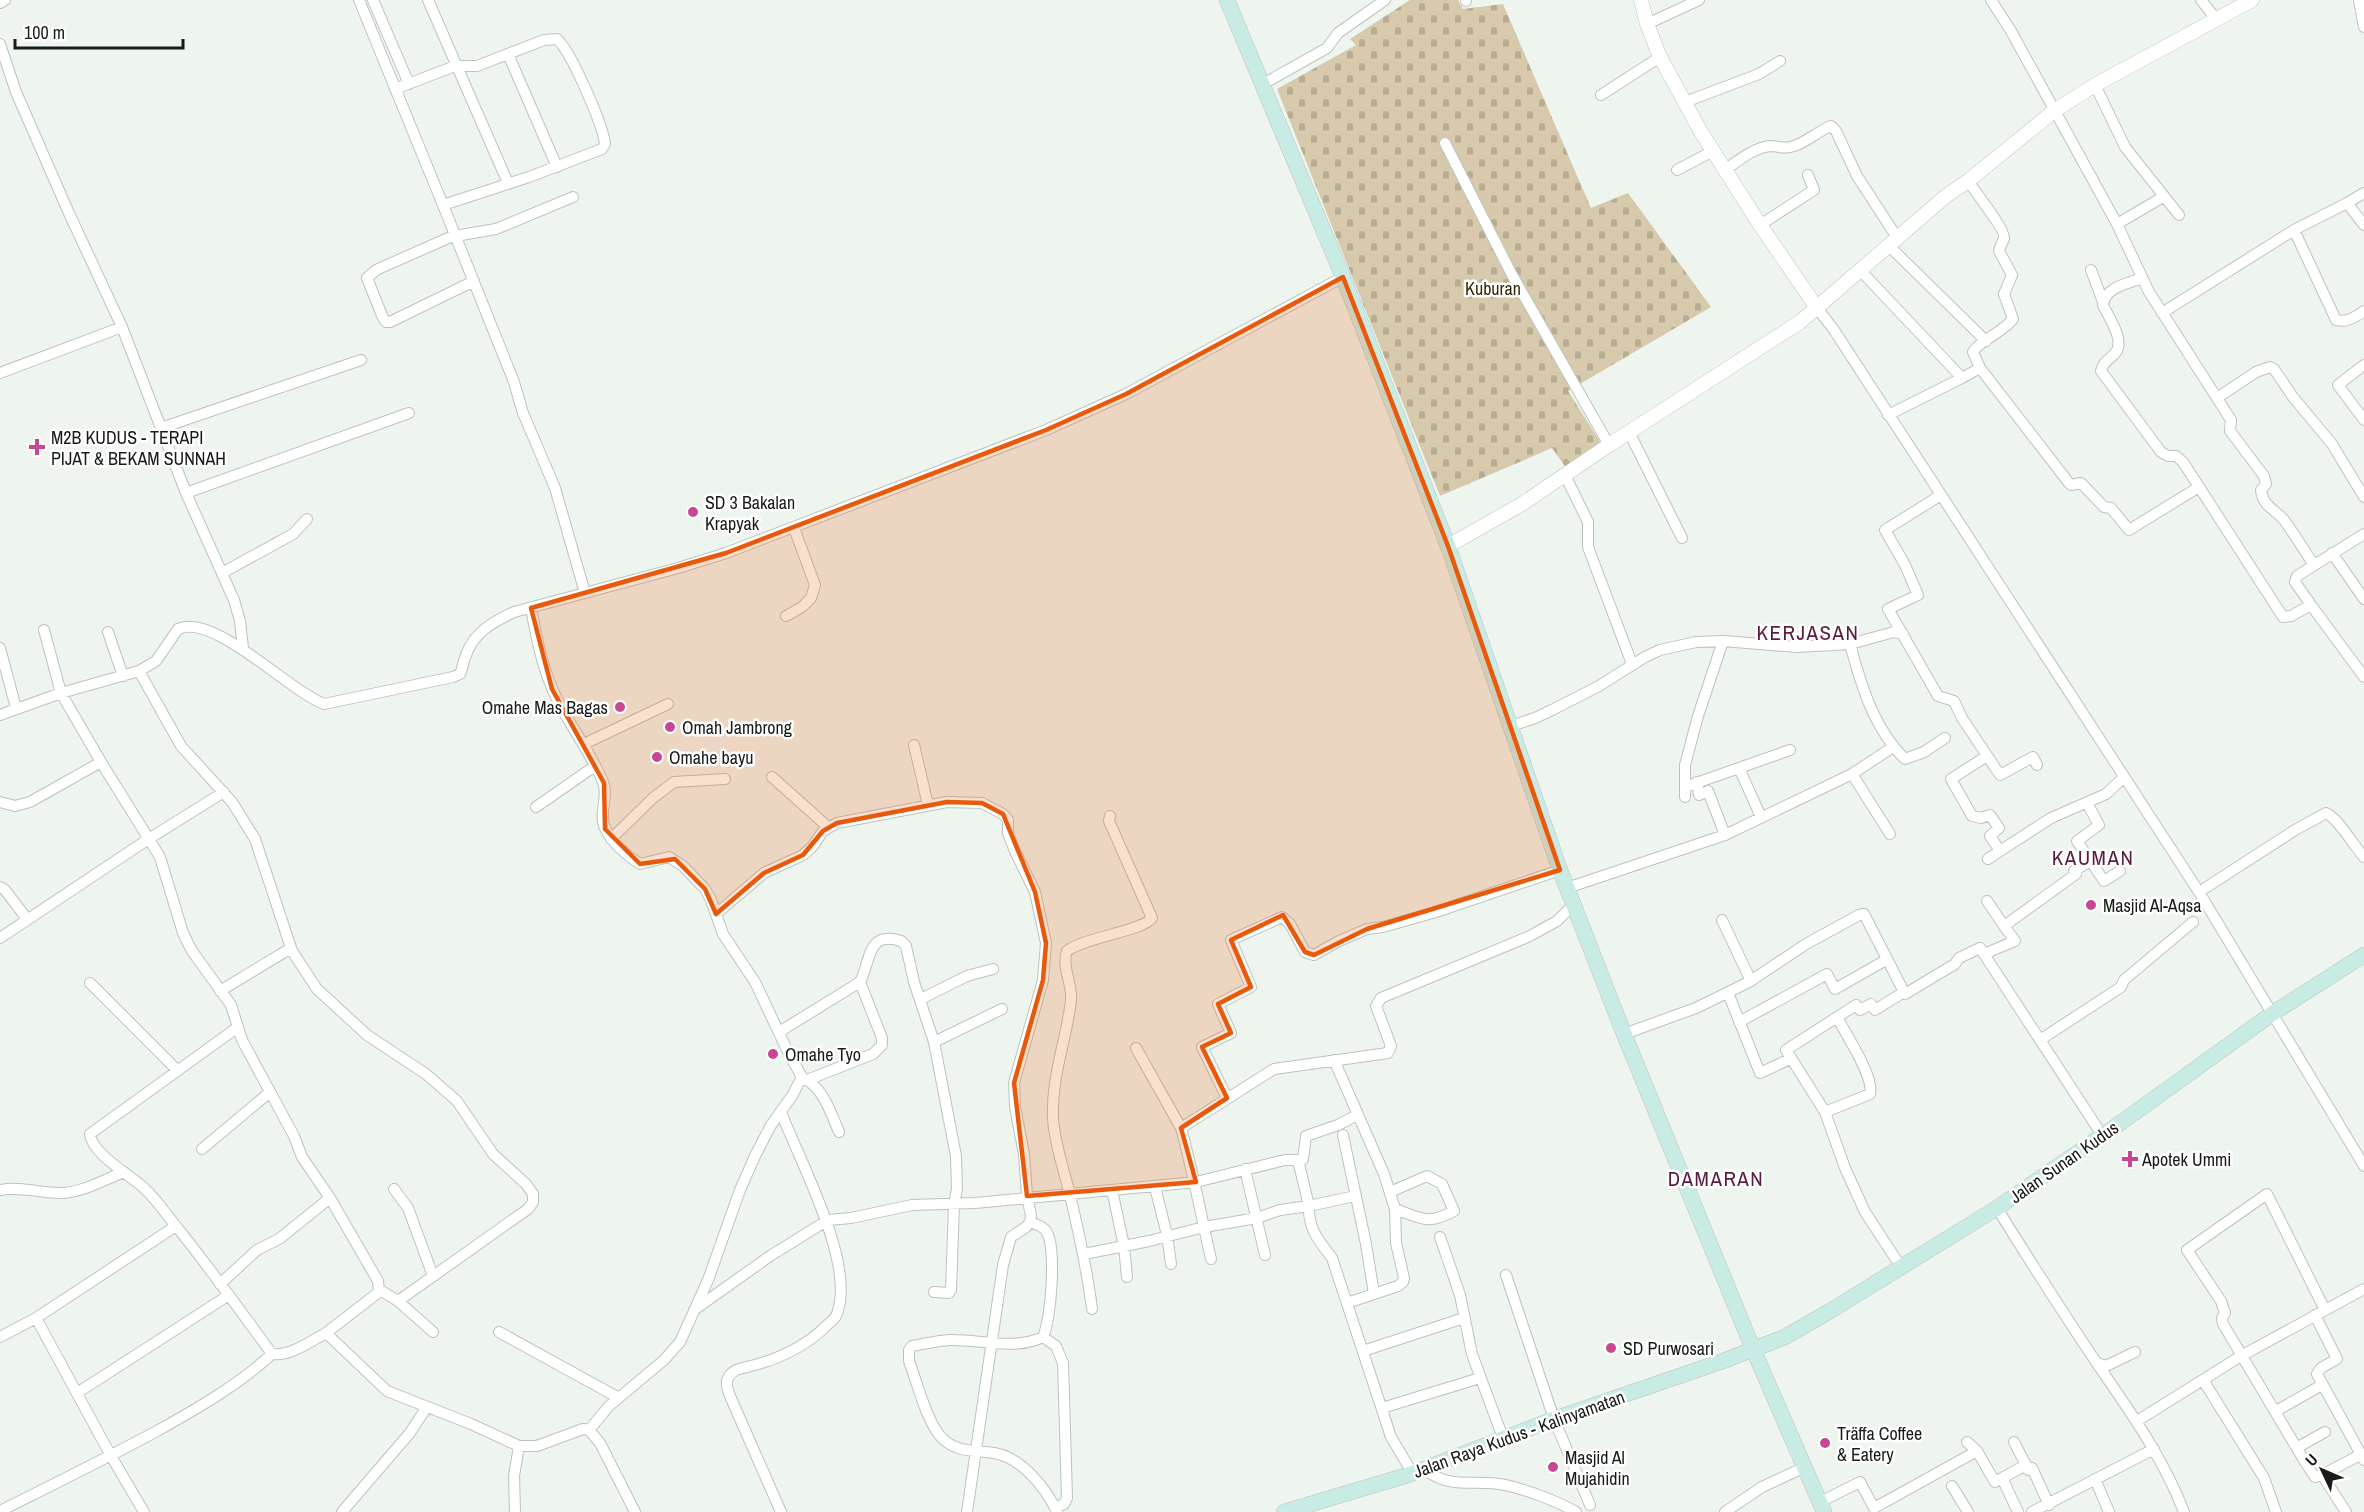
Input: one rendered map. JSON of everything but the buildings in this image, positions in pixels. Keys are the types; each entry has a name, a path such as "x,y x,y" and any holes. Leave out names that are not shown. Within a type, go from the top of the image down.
{"main road":[{"path":"1227,0 1343,277 1448,546 1573,905 1753,1349 1822,1507"},
{"name":"Jalan Sunan Kudus","path":"1753,1349 1814,1321 1997,1208 2273,1013 2364,955"},
{"name":"Jalan Raya Kudus - Kalinyamatan","path":"1284,1512 1418,1471 1554,1419 1753,1349"}],"street":[{"path":"0,3 5,0"},
{"path":"359,0 444,205 555,488 585,593"},
{"path":"373,0 409,84"},
{"path":"428,0 508,183"},
{"path":"1263,84 1327,48 1338,33 1385,0"},
{"path":"1641,0 1647,24 1660,57 1713,151 1941,495 2199,892 2364,1166"},
{"path":"1647,24 1699,0"},
{"path":"1991,0 2011,31 2117,225 2142,278 2162,313 2231,420 2230,431 2264,476 2266,484 2261,490 2268,508 2283,519 2314,565"},
{"path":"2201,0 2216,19"},
{"path":"1448,546 1522,504 1791,328 1946,196 1968,181 2054,111 2095,85 2252,0"},
{"path":"2359,0 2364,27"},
{"path":"395,89 455,66 477,66 544,40 557,39 566,49 582,83 604,138 605,144 602,149 557,167 444,205"},
{"path":"0,44 16,92 102,288 122,327 186,493 237,610 243,648"},
{"path":"508,54 557,167"},
{"path":"1601,95 1660,57"},
{"path":"1685,102 1759,74 1780,61"},
{"path":"2095,85 2125,147 2179,215"},
{"path":"1725,170 1747,154 1772,146 1787,148 1796,146 1831,126 1836,131 1857,176 1893,242 1986,340"},
{"path":"1445,143 1511,273 1609,445"},
{"path":"1677,170 1713,151"},
{"path":"1760,225 1814,190 1808,175"},
{"path":"1968,181 2000,225 2004,235 1999,251 2012,275 2004,294 2013,319 1995,336 1974,348 1973,352 1980,368 2068,483 2085,485 2104,507 2111,508 2129,530 2199,487"},
{"path":"2162,313 2294,230 2364,193"},
{"path":"474,281 386,322 367,278 376,270 455,236 496,229 573,197"},
{"path":"2117,225 2163,197"},
{"path":"2347,203 2364,225"},
{"path":"2294,230 2336,320 2342,321 2360,313 2364,326"},
{"path":"1860,270 1962,378"},
{"path":"2091,270 2118,337 2117,351 2102,367 2102,371 2161,452 2168,456 2176,456 2183,462 2283,617 2291,616 2312,605"},
{"path":"0,715 61,693 139,671 156,661 175,633 183,627 195,626 243,648 288,682 324,704 453,677 460,674 465,656 482,631 490,624 514,612 678,568 794,528 822,515 1056,426 1126,394 1343,277"},
{"path":"2103,302 2111,290 2142,278"},
{"path":"0,373 122,327"},
{"path":"161,428 361,360"},
{"path":"2364,365 2338,385 2364,420"},
{"path":"2217,398 2256,372 2270,367 2274,369 2293,397 2332,444 2364,497"},
{"path":"1888,415 1980,368"},
{"path":"186,493 409,413"},
{"path":"1629,432 1682,538"},
{"path":"1565,475 1588,522 1588,547 1632,664"},
{"path":"1941,495 1885,530 1905,565 1918,595 1888,609 1938,696 1954,701 2000,775 2033,757 2037,765"},
{"path":"222,573 293,534 307,519"},
{"path":"786,616 802,607 811,598 815,585 794,528"},
{"path":"2364,534 2295,578 2295,582 2364,677"},
{"path":"2332,553 2364,599"},
{"path":"531,609 536,642 550,683 595,765 606,791 602,822 611,839 639,864 669,857 675,860 705,889 723,934 755,982 804,1079 825,1103 839,1132"},
{"path":"44,630 61,693 160,857 183,933 192,951 231,1005 242,1040 294,1136 302,1157 330,1198 378,1281 380,1290 398,1301 433,1332"},
{"path":"108,632 123,676"},
{"path":"1511,726 1552,710 1599,686 1632,664 1660,650 1696,642 1723,641 1788,647 1850,644 1894,632 1903,634"},
{"path":"1723,641 1698,716 1685,765 1685,792 1697,782 1790,750"},
{"path":"1850,644 1866,698 1893,747 1905,759 1924,752 1945,738"},
{"path":"0,648 16,708"},
{"path":"139,671 182,746 224,792 255,839 291,948 317,989 367,1035 426,1074 457,1101 493,1154 526,1184 533,1194 533,1202 528,1209 398,1301"},
{"path":"584,744 668,704"},
{"path":"914,745 928,805"},
{"path":"1567,888 1725,835 1852,774 1893,747"},
{"path":"1987,756 1951,779 1972,816 1981,818 1990,815 1999,828 1990,836 2000,851"},
{"path":"0,802 15,806 30,802 101,762"},
{"path":"536,807 595,765"},
{"path":"1739,768 1761,817"},
{"path":"1852,774 1890,834"},
{"path":"772,777 828,827"},
{"path":"1988,859 2051,818 2106,794 2124,777"},
{"path":"611,839 653,798 674,782 725,779"},
{"path":"1697,782 1699,795 1708,791 1725,835"},
{"path":"0,938 27,918 224,792"},
{"path":"716,914 764,873 803,855 828,827 946,802 982,803 1003,814 1008,820 1008,833 1014,849 1035,892 1046,943 1043,980 1014,1083 1015,1107 1024,1154 1030,1222"},
{"path":"2087,803 2099,825 2077,841 2104,881 2120,871"},
{"path":"2199,892 2325,813 2332,816 2352,845 2364,857"},
{"path":"1092,1309 1084,1254 1057,1147 1053,1120 1053,1085 1067,1027 1072,993 1065,954 1070,949 1109,934 1136,927 1149,922 1152,918 1109,820 1110,816"},
{"path":"2004,926 2090,861"},
{"path":"1227,1098 1202,1047 1231,1033 1218,1004 1251,987 1231,940 1282,917 1290,924 1305,952 1314,955 1367,929 1383,927 1446,909 1560,870"},
{"path":"0,887 5,890 27,918"},
{"path":"1984,954 2015,941 1987,901"},
{"path":"1181,1128 1274,1069 1390,1052 1376,1006 1381,999 1530,936 1557,921 1573,905"},
{"path":"1624,1034 1696,1008 1728,993 1862,914 1866,916 1904,993"},
{"path":"1722,920 1751,981"},
{"path":"2040,1041 2121,987 2124,980 2193,922"},
{"path":"780,1032 860,982 871,948 885,939 901,940 906,946 934,1042 956,1156 957,1189 954,1204 951,1290 949,1293 934,1292"},
{"path":"220,991 291,948"},
{"path":"1901,1267 1865,1212 1845,1168 1825,1112 1786,1050 1856,1005 1860,1010 1871,1004 1875,1010 1904,993 1906,994 1978,948 2102,1135"},
{"path":"1739,1022 1827,974 1835,988 1886,960"},
{"path":"921,999 967,976 993,969"},
{"path":"326,1333 387,1391 519,1446 537,1446 589,1430 619,1398 676,1348 694,1311 754,1156 771,1125 804,1079 873,1054 882,1045 882,1038 860,982"},
{"path":"90,984 177,1070"},
{"path":"1728,993 1760,1073 1790,1059"},
{"path":"934,1042 1002,1010"},
{"path":"1825,1112 1870,1094 1871,1090 1867,1076 1837,1017"},
{"path":"238,1028 90,1134 91,1141 99,1151 145,1189 176,1226 272,1354"},
{"path":"1136,1048 1181,1128 1196,1182 1211,1259"},
{"path":"1334,1060 1390,1192 1395,1209 1396,1243 1404,1282 1347,1303"},
{"path":"202,1149 270,1092"},
{"path":"781,1112 799,1158 828,1220 842,1281 836,1316 810,1341 767,1362 734,1370 726,1384 781,1512"},
{"path":"694,1311 780,1249 828,1220 851,1218 912,1205 954,1204 1196,1182 1245,1168 1303,1159 1306,1136 1338,1125 1357,1115"},
{"path":"1343,1135 1374,1294"},
{"path":"1298,1160 1312,1231 1332,1258 1391,1437 1418,1471 1450,1482 1510,1486 1558,1502 1576,1512"},
{"path":"1245,1168 1264,1255"},
{"path":"0,1190 12,1188 73,1192 124,1172"},
{"path":"1390,1192 1427,1176 1442,1184 1454,1211 1443,1217 1426,1221 1395,1209"},
{"path":"1155,1187 1167,1235 1171,1264"},
{"path":"394,1189 408,1208 433,1276"},
{"path":"1112,1190 1124,1246 1127,1277"},
{"path":"2266,1194 2320,1313 2337,1359 2321,1368 2317,1374 2362,1457 2315,1477 2241,1356 2223,1324 2222,1318 2225,1313 2221,1300 2187,1250 2266,1194"},
{"path":"1084,1254 1204,1227 1257,1218 1280,1210 1355,1196"},
{"path":"220,1284 257,1250 279,1239 330,1198"},
{"path":"1997,1208 2034,1269 2137,1421 2175,1489 2184,1512"},
{"path":"1030,1222 1047,1232 1049,1240 1052,1281 1049,1320 1043,1336"},
{"path":"967,1512 1003,1265 1011,1237 1030,1222"},
{"path":"0,1337 36,1318 176,1226"},
{"path":"1440,1237 1460,1295 1468,1342 1503,1438"},
{"path":"1506,1275 1554,1419 1590,1504"},
{"path":"2137,1421 2241,1356 2364,1289"},
{"path":"0,1511 111,1456 205,1404 249,1374 272,1354 276,1355 298,1347 326,1333 380,1290"},
{"path":"77,1393 229,1295"},
{"path":"36,1318 144,1512"},
{"path":"1363,1351 1464,1318"},
{"path":"499,1332 619,1398"},
{"path":"1043,1336 1056,1346 1063,1363 1065,1386 1066,1498 1064,1504 1056,1510 1034,1478 1018,1463 1001,1455 957,1449 940,1437 931,1424 909,1361 909,1350 912,1346 950,1340 993,1344 1024,1342 1043,1336"},
{"path":"2097,1363 2106,1366 2135,1352"},
{"path":"1382,1408 1480,1378"},
{"path":"2204,1380 2265,1478 2276,1512"},
{"path":"2276,1411 2322,1385"},
{"path":"342,1512 403,1441 427,1407"},
{"path":"589,1430 600,1443 635,1512"},
{"path":"2298,1447 2325,1432"},
{"path":"1967,1442 1977,1451 1995,1482 2026,1465"},
{"path":"2014,1442 2028,1470 2032,1468 2049,1504"},
{"path":"515,1512 514,1476 519,1446"},
{"path":"2032,1512 2154,1449"},
{"path":"1822,1507 1860,1482 1874,1508 1977,1451"},
{"path":"1725,1512 1762,1487 1805,1467"},
{"path":"2322,1475 2346,1512"},
{"path":"2002,1478 2018,1512"},
{"path":"2096,1479 2109,1512"},
{"path":"1952,1486 1968,1512"}],"highlighted area":[{"path":"1343,277 1448,546 1560,870 1367,929 1314,955 1305,952 1283,915 1231,940 1251,987 1218,1004 1231,1033 1202,1047 1227,1098 1181,1128 1196,1182 1027,1196 1014,1083 1043,980 1046,943 1035,892 1003,814 982,803 947,802 837,823 823,831 803,855 764,873 716,914 705,889 675,859 640,864 605,829 604,783 552,689 531,608 726,553 1046,430 1126,394"}],"green space":[{"name":"Kuburan","path":"1410,0 1458,0 1463,9 1503,4 1591,208 1628,193 1711,307 1568,391 1604,448 1569,472 1552,448 1440,496 1277,89 1356,45 1350,39"}],"place":[{"name":"M2B KUDUS - TERAPI PIJAT & BEKAM SUNNAH","path":"37,447"},
{"name":"SD 3 Bakalan Krapyak","path":"693,512"},
{"name":"Omahe Mas Bagas","path":"620,707"},
{"name":"Omah Jambrong","path":"670,727"},
{"name":"Omahe bayu","path":"657,757"},
{"name":"Masjid Al-Aqsa","path":"2091,905"},
{"name":"Omahe Tyo","path":"773,1054"},
{"name":"Apotek Ummi","path":"2130,1159"},
{"name":"SD Purwosari","path":"1611,1348"},
{"name":"Träffa Coffee & Eatery","path":"1825,1443"},
{"name":"Masjid Al Mujahidin","path":"1553,1467"}],"district":[{"name":"KERJASAN","path":"1808,632"},
{"name":"KAUMAN","path":"2093,857"},
{"name":"DAMARAN","path":"1716,1178"}]}
